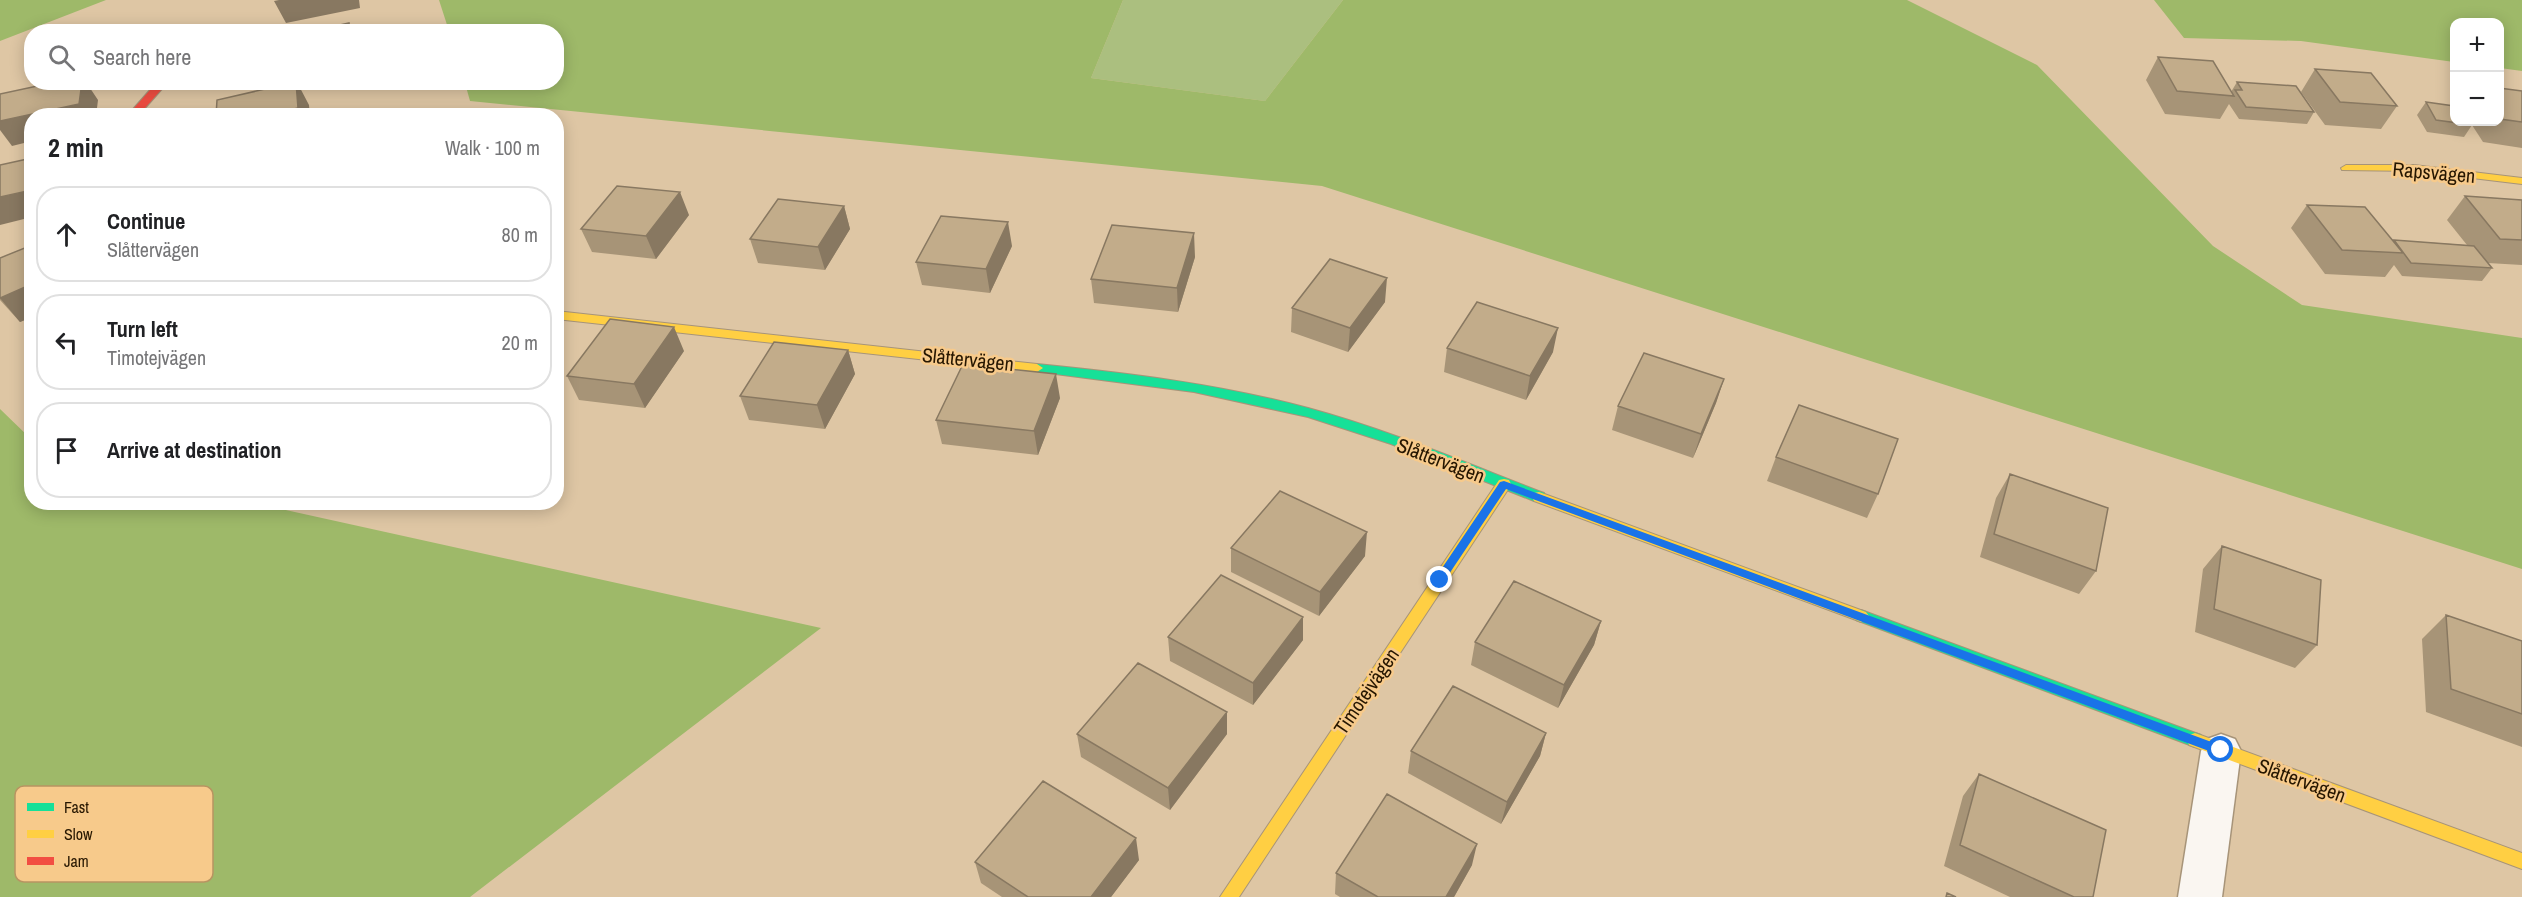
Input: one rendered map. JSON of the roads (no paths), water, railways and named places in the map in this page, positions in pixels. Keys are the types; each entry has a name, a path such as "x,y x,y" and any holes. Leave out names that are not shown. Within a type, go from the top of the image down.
{"street":[{"path":"139,108 155,90"},
{"name":"Rapsvägen","path":"2346,168 2414,168 2522,181"},
{"name":"Slåttervägen","path":"564,316 1169,382 1252,398 1348,424 1504,484 2522,861"},
{"name":"Timotejvägen","path":"1229,897 1504,484"},
{"path":"2200,897 2221,750"}]}
